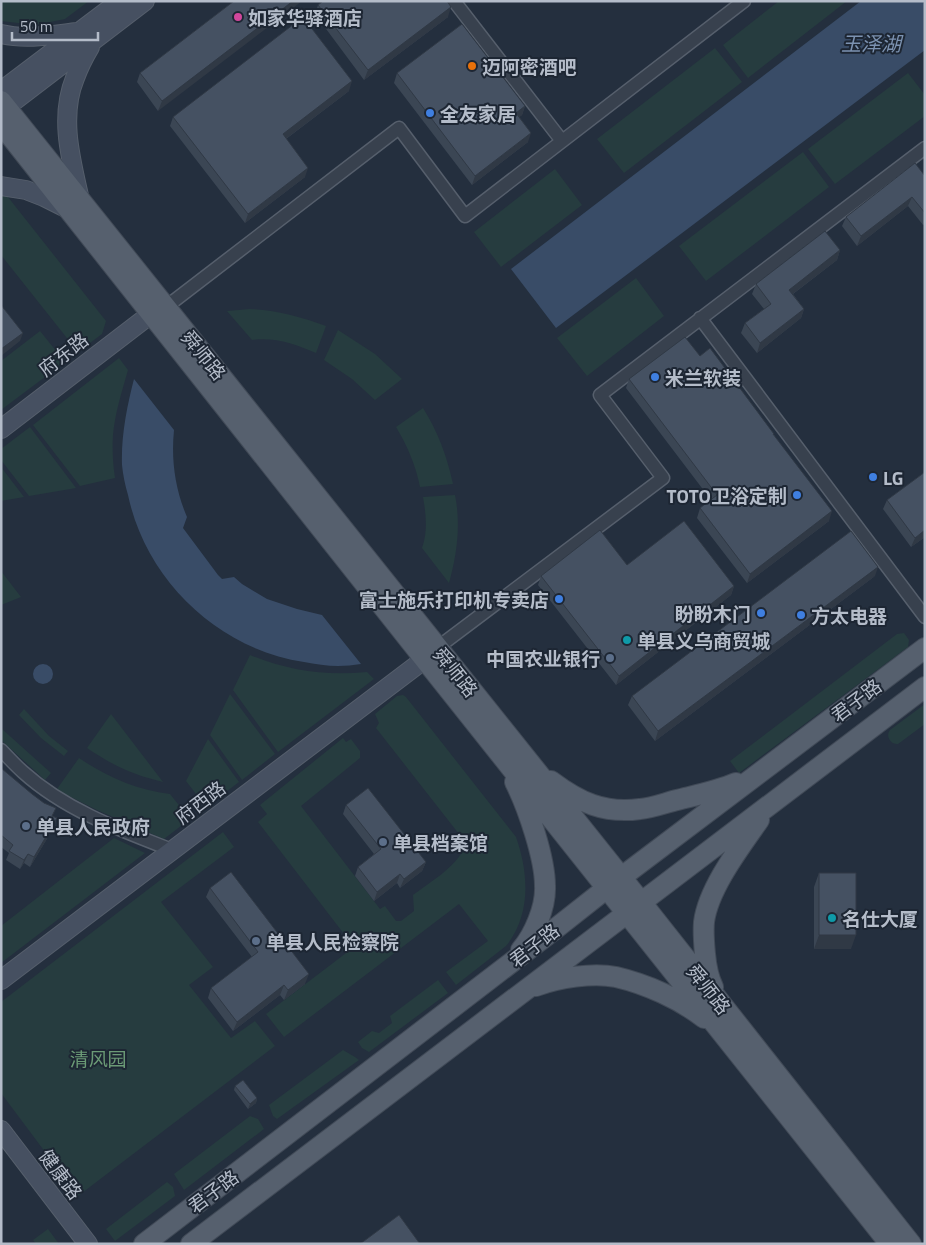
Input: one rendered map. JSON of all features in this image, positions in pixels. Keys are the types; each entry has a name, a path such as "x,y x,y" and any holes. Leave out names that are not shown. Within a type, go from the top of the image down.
{"main road":[{"name":"舜师路","path":"2,107 74,205 431,654 527,760 614,883"},
{"name":"君子路","path":"144,1244 614,883 925,648"},
{"name":"舜师路","path":"431,654 500,754 614,883 728,1026 912,1244"},
{"name":"君子路","path":"191,1244 925,687"},
{"path":"500,754 520,792 534,830 544,870 546,888 536,926 529,940 504,969"},
{"path":"527,760 567,792 585,802 604,809 642,809 707,793 757,775"},
{"path":"728,1026 706,965 704,922 715,889 759,819 775,800"},
{"path":"525,990 544,983 575,977 615,977 664,994 701,1015 728,1026"},
{"name":"舜师路","path":"728,1026 890,1244"}],"street":[{"path":"2,107 87,36 120,1"},
{"path":"1,34 27,37 87,36 145,1"},
{"path":"454,1 562,141"},
{"path":"158,311 399,128 465,216 744,1"},
{"path":"1,186 26,190 74,205 67,113 74,79 82,62 87,36"},
{"path":"431,654 663,478 600,395 925,148"},
{"name":"府东路","path":"1,429 158,311"},
{"path":"700,318 925,616"},
{"name":"府西路","path":"1,980 431,654"},
{"path":"1,750 23,772 74,808 172,850"},
{"name":"健康路","path":"1,1130 88,1244"}],"green space":[{"path":"1,1 89,1 65,19 35,25 1,21"},
{"path":"779,1 847,1 748,78 723,45"},
{"path":"715,48 742,82 624,173 597,139"},
{"path":"908,73 925,95 925,116 835,184 808,149"},
{"path":"803,152 829,187 706,281 679,246"},
{"path":"555,169 582,205 501,267 474,232"},
{"path":"1,192 4,192 106,321 102,334 78,352 1,255"},
{"path":"636,278 664,316 587,376 557,338"},
{"path":"250,309 289,314 326,326 316,353 285,342 252,340 227,311"},
{"path":"338,330 375,354 402,379 375,400 352,379 324,360"},
{"path":"40,331 65,362 1,410 1,361"},
{"path":"119,358 128,370 119,402 113,435 115,478 80,486 33,425"},
{"path":"423,408 441,444 453,484 420,487 411,456 396,427"},
{"path":"30,427 76,488 29,496 1,460 1,449"},
{"path":"1,467 24,497 1,501"},
{"path":"455,495 458,517 457,539 449,583 422,548 426,522 423,497"},
{"path":"1,571 21,597 1,605"},
{"path":"904,633 909,640 908,647 739,773 730,761 897,634"},
{"path":"250,655 279,665 308,671 322,673 367,672 374,679 278,752 233,690"},
{"path":"230,694 275,754 242,780 210,735"},
{"path":"403,695 516,837 525,880 524,908 520,921 506,946 456,985 446,972 488,941 459,904 284,1037 266,1014 354,947 258,822 267,814 260,805 343,738 346,742 351,739 360,751 360,758 301,806 380,909 385,906 396,921 401,921 414,911 413,895 451,866 463,851 466,843 376,728 379,723 375,714 397,696"},
{"path":"925,704 925,724 898,744 891,742 888,737 890,730"},
{"path":"24,709 49,736 68,751 64,756 41,738 19,715"},
{"path":"111,714 163,782 123,769 87,748"},
{"path":"2,729 51,773 45,780 1,740"},
{"path":"208,739 239,782 206,807 186,781"},
{"path":"79,758 123,782 170,794 190,819 164,839 63,793 57,789"},
{"name":"清风园","path":"223,832 234,847 161,902 213,967 189,985 231,1038 255,1021 275,1046 78,1196 1,1093 1,1002"},
{"path":"114,838 145,853 1,963 1,926"},
{"path":"438,980 448,993 369,1052 362,1048 358,1042 372,1031 379,1033 392,1023 390,1016"},
{"path":"343,1050 359,1060 277,1119 273,1116 269,1105"},
{"path":"250,1116 258,1119 264,1129 184,1190 174,1174"},
{"path":"167,1182 173,1187 175,1196 115,1241 106,1229"},
{"path":"48,1229 59,1244 36,1244 33,1240"}],"water":[{"name":"玉泽湖","path":"861,1 922,1 925,5 925,50 556,328 511,269"},
{"path":"134,379 174,430 175,474 179,496 187,517 183,528 218,575 222,579 234,577 267,599 322,615 361,664 347,666 321,665 272,655 243,642 215,626 191,606 169,582 151,555 137,526 122,465 127,410"},
{"path":"39,664 47,664 53,670 53,678 47,684 39,684 33,678 33,670"}],"building":[{"path":"234,1 293,1 162,101 140,73"},
{"path":"323,1 447,1 451,7 368,70 318,5"},
{"path":"303,17 352,81 283,134 308,168 248,214 173,117"},
{"path":"462,24 525,106 516,113 531,133 475,176 397,73"},
{"path":"915,163 925,176 925,213 912,197 861,236 846,217"},
{"path":"825,231 840,250 789,290 804,309 760,343 745,323 771,304 756,284"},
{"path":"1,305 23,333 1,349"},
{"path":"685,337 700,356 710,348 832,511 750,574 700,508 717,495 629,379"},
{"path":"925,472 925,530 915,538 887,500"},
{"name":"单县义乌商贸城","path":"684,521 734,586 619,676 541,576 600,530 627,565"},
{"path":"851,531 878,567 658,731 632,696"},
{"name":"单县人民政府","path":"1,768 44,803 56,808 52,816 57,818 34,857 28,854 24,860 9,851 13,845 1,835"},
{"path":"368,788 426,862 404,879 400,874 377,892 358,867 381,849 346,805"},
{"path":"231,872 309,974 288,990 284,985 237,1022 211,988 258,952 210,888"},
{"name":"名仕大厦","path":"819,873 856,873 856,935 819,935"},
{"path":"243,1080 257,1098 250,1104 235,1086"},
{"path":"399,1215 420,1244 360,1244"}],"place":[{"name":"如家华驿酒店","path":"238,17"},
{"name":"迈阿密酒吧","path":"472,66"},
{"name":"全友家居","path":"430,113"},
{"name":"米兰软装","path":"655,377"},
{"name":"LG","path":"873,477"},
{"name":"TOTO卫浴定制","path":"797,495"},
{"name":"富士施乐打印机专卖店","path":"559,599"},
{"name":"盼盼木门","path":"761,613"},
{"name":"方太电器","path":"801,615"},
{"name":"单县义乌商贸城","path":"627,640"},
{"name":"中国农业银行","path":"610,658"},
{"name":"单县人民政府","path":"26,826"},
{"name":"单县档案馆","path":"383,842"},
{"name":"名仕大厦","path":"832,918"},
{"name":"单县人民检察院","path":"256,941"}]}
